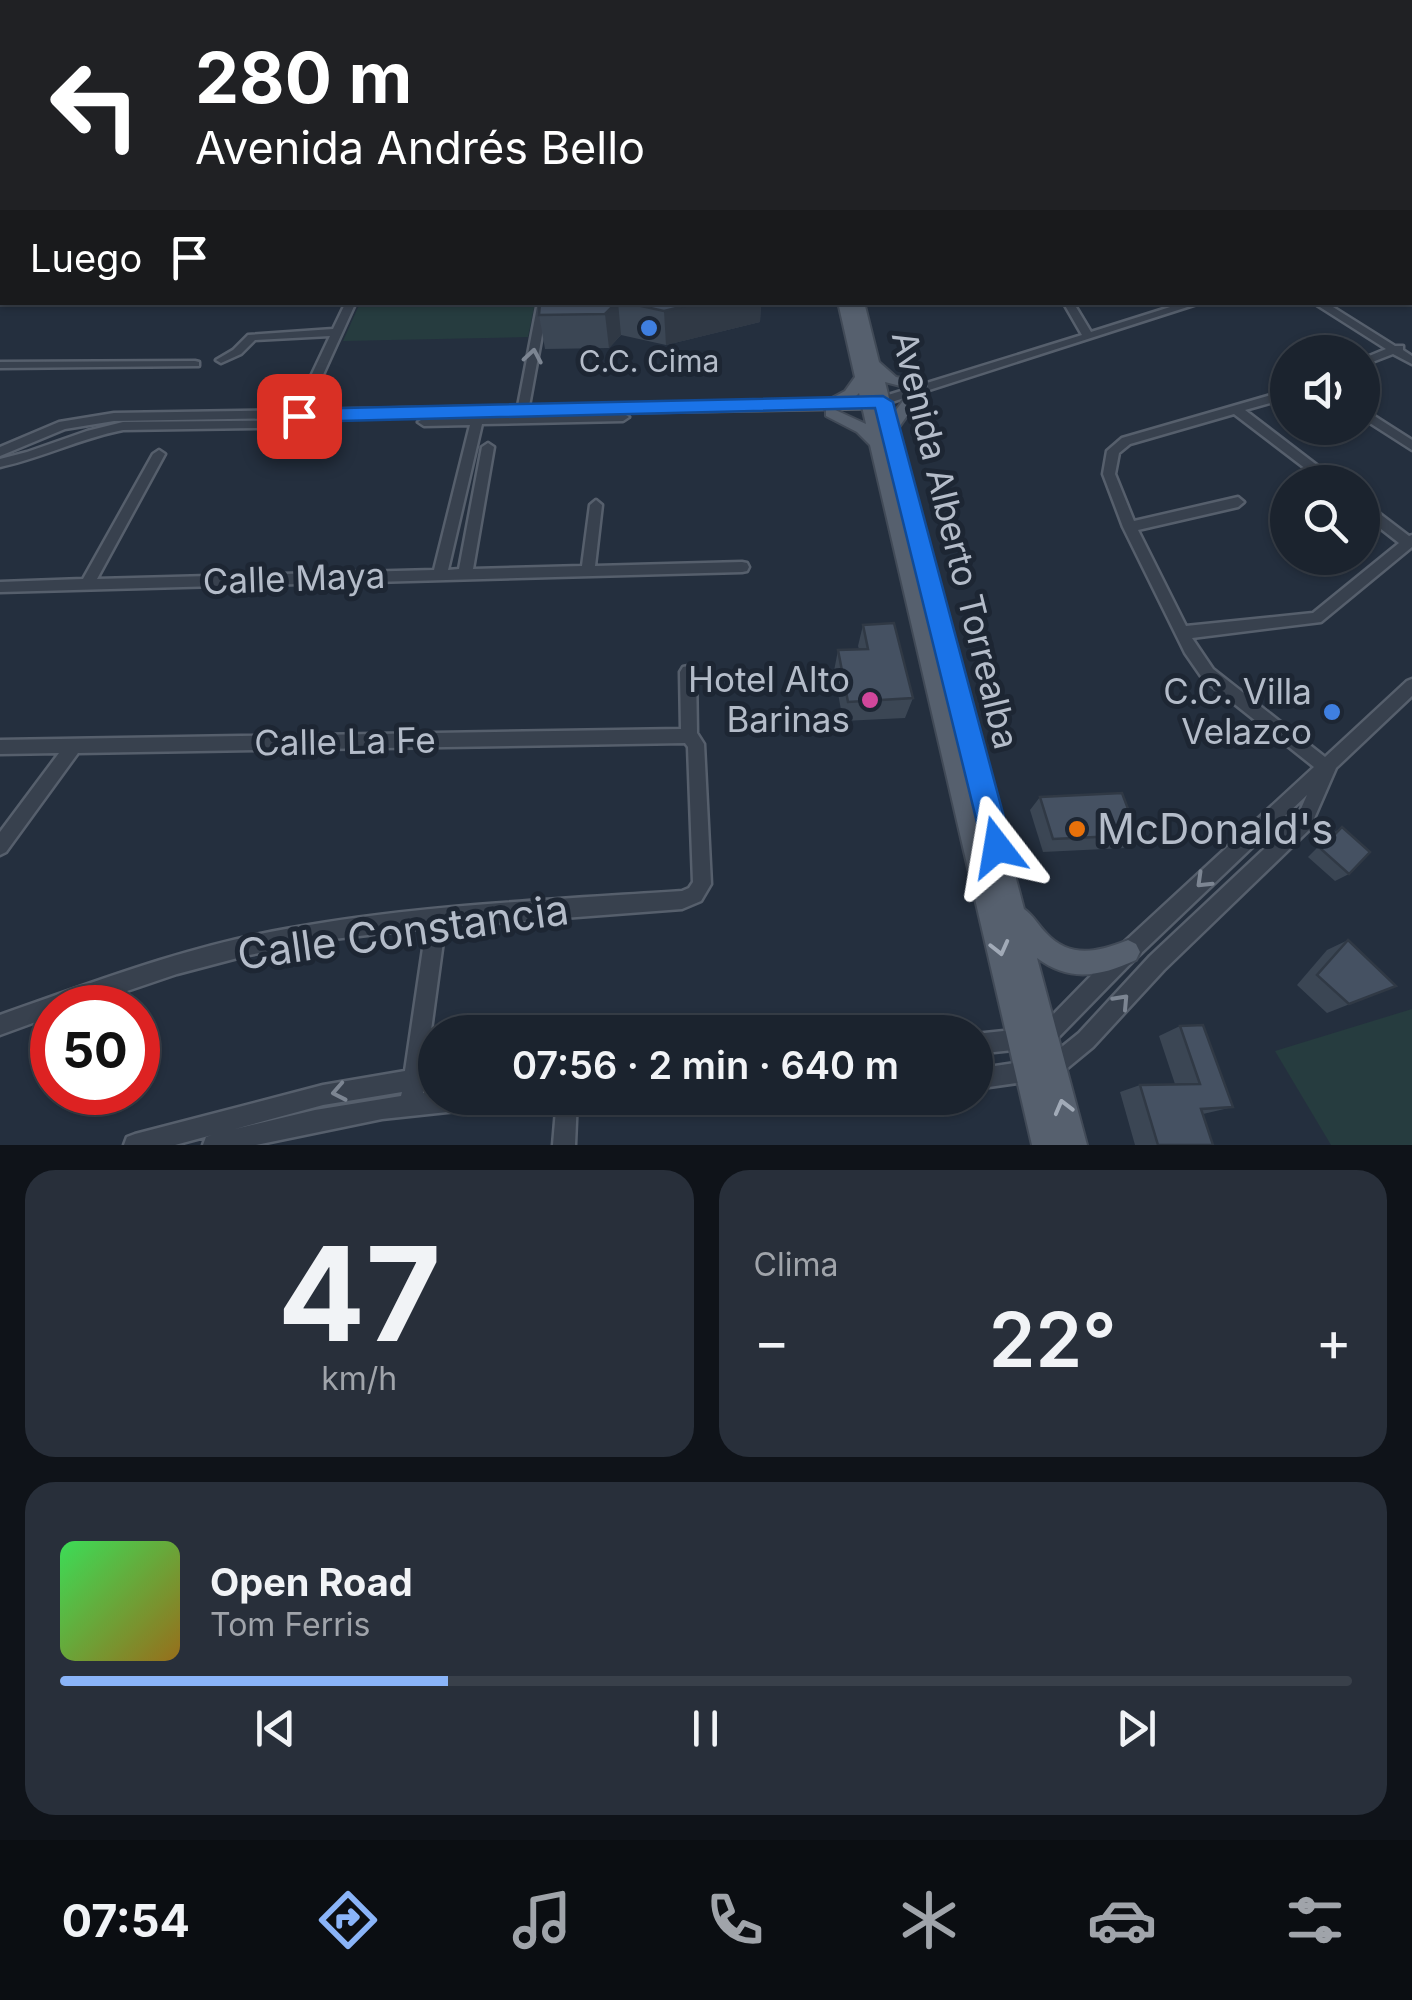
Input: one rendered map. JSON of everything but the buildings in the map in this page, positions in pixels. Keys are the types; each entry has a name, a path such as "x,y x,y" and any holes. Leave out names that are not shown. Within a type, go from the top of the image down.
{"main road":[{"name":"Avenida Alberto Torrealba","path":"845,305 862,378 877,405"},
{"name":"Avenida Alberto Torrealba","path":"858,305 874,365 883,437 1040,1071 1046,1145"},
{"path":"862,378 851,393 828,409 883,437 921,386 892,381 874,365"},
{"name":"Avenida Alberto Torrealba","path":"883,437 1012,905 1032,1038"},
{"path":"1012,905 1037,941 1069,964 1104,965 1128,952"},
{"name":"Avenida Alberto Torrealba","path":"1040,1071 1073,1145"}],"street":[{"path":"299,416 350,305"},
{"path":"522,415 542,305"},
{"path":"1070,305 1089,337"},
{"path":"4,456 28,458 92,432 123,426 877,405 921,386 1189,305"},
{"path":"1322,305 1397,348"},
{"path":"1332,305 1412,358"},
{"path":"221,360 252,337 338,332"},
{"path":"1380,356 1397,348"},
{"path":"0,365 194,364"},
{"path":"1270,400 1126,441 1113,451 1109,474 1181,633 1208,674 1328,769"},
{"path":"1238,412 1308,465"},
{"path":"4,456 27,440 63,424 101,418 478,416"},
{"path":"466,574 480,447 478,416"},
{"path":"1380,424 1412,446"},
{"path":"27,440 38,445 28,458"},
{"path":"440,574 480,447"},
{"path":"87,585 159,454"},
{"path":"1130,527 1238,502"},
{"path":"588,571 596,505"},
{"path":"1181,633 1316,618 1411,542 1380,520"},
{"name":"Calle Maya","path":"0,587 742,566"},
{"path":"688,672 689,736"},
{"path":"993,1042 1032,1038 1282,806 1328,769 1412,686"},
{"name":"Calle La Fe","path":"0,747 689,736"},
{"name":"Calle Constancia","path":"0,1025 130,979 284,938 437,919 682,900 695,895 702,884 696,744 689,736"},
{"path":"0,846 73,747"},
{"path":"993,1077 1040,1071 1303,824 1328,769"},
{"path":"429,1015 437,919"},
{"path":"135,1145 227,1118 418,1077"},
{"path":"411,1102 418,1088"},
{"path":"214,1145 319,1117 418,1102"},
{"path":"564,1145 566,1115"}],"green space":[{"path":"359,305 535,305 528,337 343,341"},
{"path":"1412,1009 1412,1145 1331,1145 1275,1051"}],"place":[{"name":"C.C. Cima","path":"649,328"},
{"name":"Hotel Alto Barinas","path":"870,700"},
{"name":"C.C. Villa Velazco","path":"1332,712"},
{"name":"McDonald's","path":"1077,829"}],"route":[{"path":"299,416 883,402 997,847"}]}
